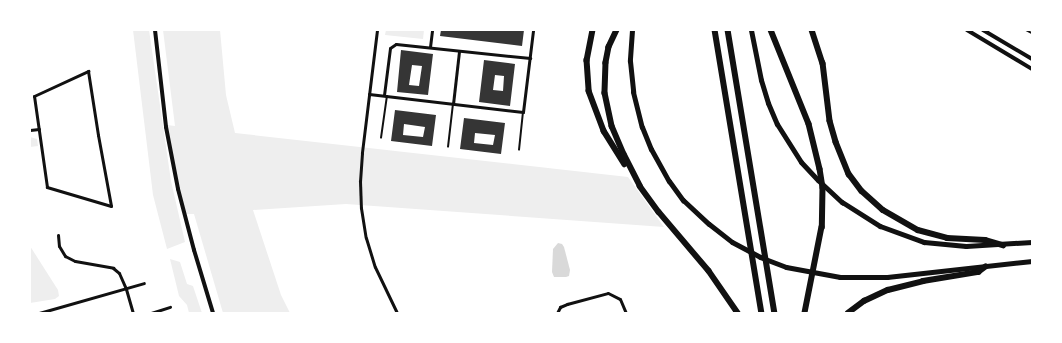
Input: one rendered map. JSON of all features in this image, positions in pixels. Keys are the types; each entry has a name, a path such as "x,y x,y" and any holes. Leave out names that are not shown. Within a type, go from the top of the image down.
{"highway":[{"path":"593,30 587,60 591,98 604,131 659,212 713,276 738,313"},
{"path":"617,30 610,47 606,63 605,93 612,126 634,177"},
{"path":"632,30 630,61 633,92 642,127 650,149 668,181 683,200 709,224 732,242 760,257 786,267 827,276 854,278 881,277 1032,261"},
{"path":"715,30 762,313"},
{"path":"728,30 775,313"},
{"path":"751,30 761,80 772,113 788,144 829,191 870,221 912,238 957,246 1003,245 1032,242"},
{"path":"771,30 809,124 820,169 823,195 822,227 806,313"},
{"path":"812,30 823,63 830,115 836,142 847,169 862,191 883,210 918,230 947,238 985,240 1003,245"},
{"path":"848,313 866,300 888,290 923,281 978,272 985,267"}],"main road":[{"path":"155,30 163,106 177,181 194,250 213,313"},
{"path":"967,30 1032,69"},
{"path":"983,30 1032,59"}],"street":[{"path":"377,30 360,181 361,208 366,238 375,267 397,313"},
{"path":"430,47 432,30"},
{"path":"369,94 523,112 533,30"},
{"path":"385,95 390,48 394,44 530,58"},
{"path":"453,104 459,51"},
{"path":"88,71 111,206 47,187 39,129 34,96 88,71"},
{"path":"30,130 39,129"},
{"path":"58,235 59,246 65,256 75,261 113,268 121,277 133,313"},
{"path":"39,313 144,283"},
{"path":"557,313 560,308 567,304 608,293 620,299 626,313"},
{"path":"151,313 170,307"}],"lane":[{"path":"1026,30 1032,33"},
{"path":"381,138 385,95"},
{"path":"448,147 453,104"},
{"path":"519,150 523,112"}],"shaded area":[{"path":"133,30 149,30 171,181 185,242 167,249 153,195"},
{"path":"163,30 220,30 226,95 235,133 628,177 664,227 346,204 253,210 281,295 290,313 223,313 194,214 186,214 179,188 167,125 175,126"},
{"path":"386,30 424,30 423,39 385,35"},
{"path":"30,137 37,139 38,146 30,147"},
{"path":"558,243 562,244 564,247 570,270 569,276 566,277 554,277 552,272 553,249"},
{"path":"30,246 58,290 59,296 55,299 30,303"},
{"path":"170,259 180,262 187,284 193,286 202,313 189,313 187,305 179,296"}],"building":[{"path":"441,30 524,30 522,46 440,36"},
{"path":"401,50 433,54 428,95 397,92","holes":["412,65 422,66 419,86 409,85"]},
{"path":"484,60 515,64 510,106 479,102","holes":["495,75 504,76 503,91 493,90"]},
{"path":"395,110 436,115 432,146 391,141","holes":["404,124 425,127 423,137 403,135"]},
{"path":"464,118 505,123 501,154 460,149","holes":["475,133 495,135 493,145 474,143"]}]}
